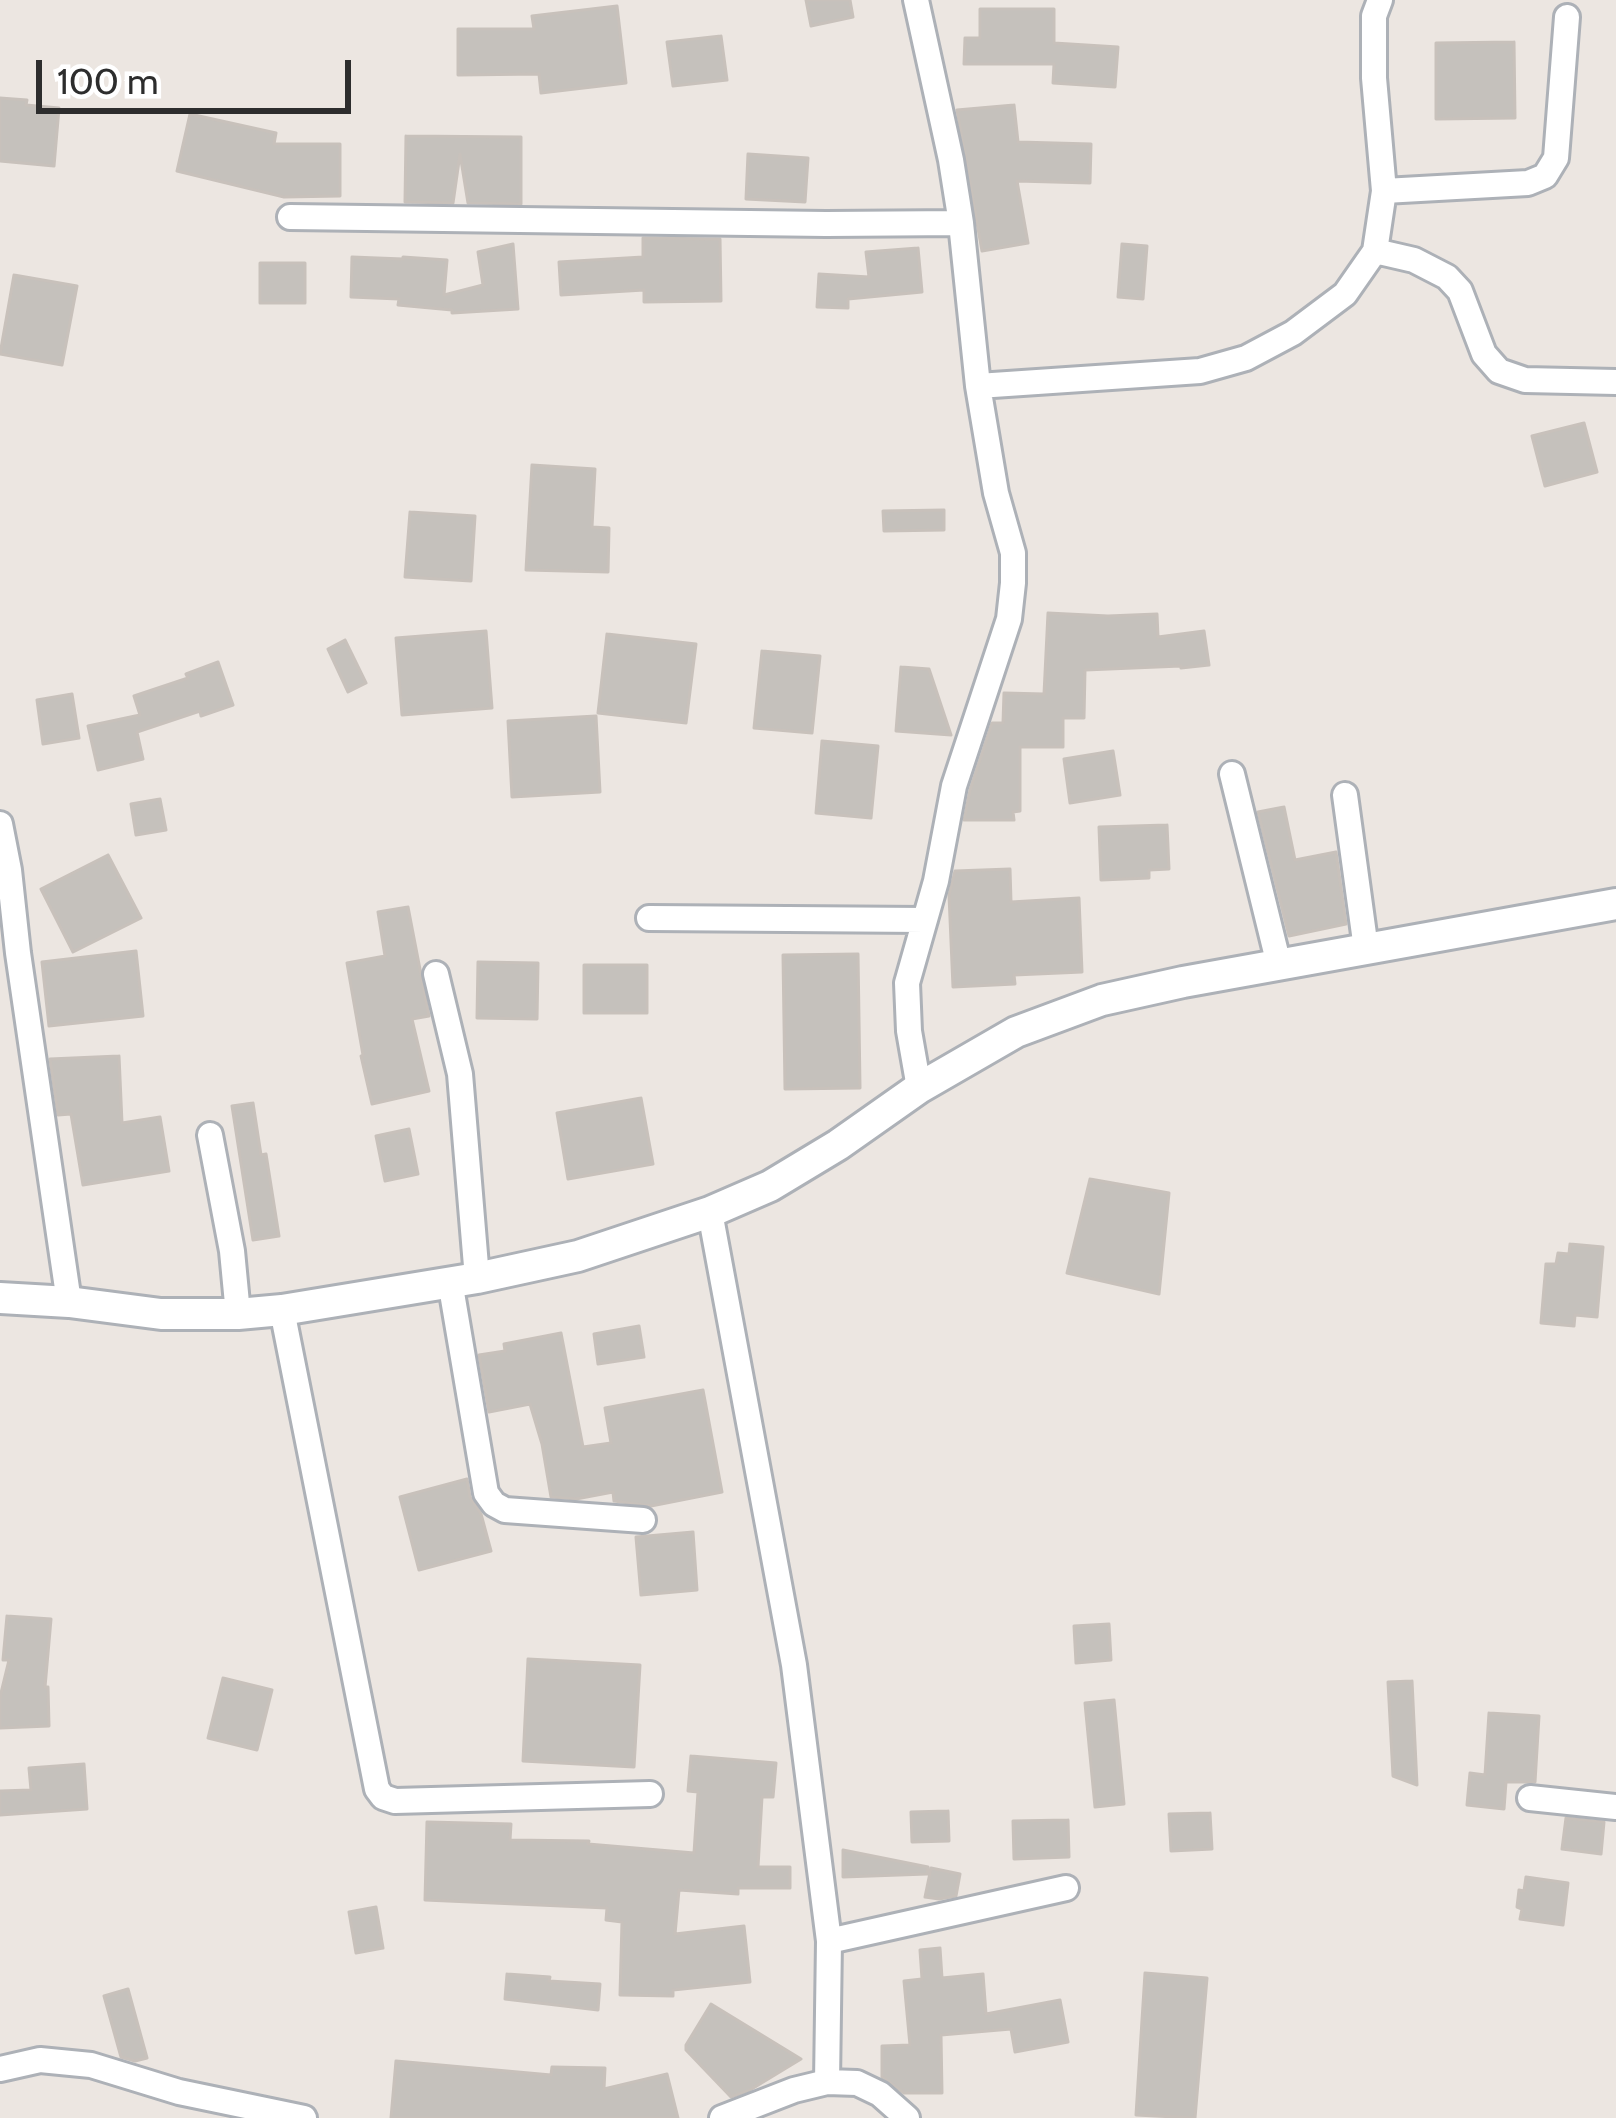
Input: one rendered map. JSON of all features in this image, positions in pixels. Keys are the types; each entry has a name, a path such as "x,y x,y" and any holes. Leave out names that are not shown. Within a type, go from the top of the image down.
{"street":[{"path":"916,0 951,160 978,386 1012,554 1010,619 953,786 935,881 907,983 919,1088"},
{"path":"978,386 1200,371 1246,358 1293,333 1345,294 1375,251 1384,190 1375,78 1374,16 1380,0"},
{"path":"1384,190 1528,183 1546,176 1556,158 1567,17"},
{"path":"290,217 961,223"},
{"path":"1375,251 1414,260 1447,277 1460,291 1484,353 1499,371 1525,380 1616,382"},
{"path":"1232,774 1279,965"},
{"path":"1345,795 1366,949"},
{"path":"0,824 69,1302"},
{"path":"0,1298 161,1314 238,1314 578,1256 710,1212 770,1186 919,1088 1016,1032 1102,1000 1616,904"},
{"path":"649,918 925,920"},
{"path":"436,974 460,1074 464,1279 486,1493 505,1510 643,1520"},
{"path":"210,1135 232,1251 238,1314"},
{"path":"710,1212 794,1665 829,1941 827,2081"},
{"path":"282,1310 382,1797 395,1801 650,1795"},
{"path":"1530,1798 1616,1807"},
{"path":"829,1941 1066,1888"},
{"path":"0,2069 40,2060 92,2065 179,2092 304,2118"},
{"path":"722,2118 827,2081 856,2083 880,2094 907,2118"}],"building":[{"path":"806,0 850,0 853,17 811,26"},
{"path":"617,6 626,83 541,93 539,74 458,75 458,29 534,29 532,16"},
{"path":"980,9 1054,9 1054,43 1118,47 1115,87 1053,83 1054,64 964,64 965,38 980,38"},
{"path":"721,36 727,80 673,86 667,42"},
{"path":"1514,42 1515,118 1436,119 1436,43"},
{"path":"0,98 59,108 54,166 0,161"},
{"path":"1014,105 1018,142 1091,144 1090,183 1017,181 1028,243 982,251 957,110"},
{"path":"190,114 276,133 274,144 340,144 340,196 284,197 177,171"},
{"path":"406,136 521,137 521,204 468,203 460,154 453,203 405,202"},
{"path":"748,154 808,158 805,202 746,199"},
{"path":"643,238 720,239 721,301 644,302 644,290 561,295 559,262 643,257"},
{"path":"513,244 518,309 452,313 398,305 399,299 351,297 352,257 447,260 444,295 483,285 478,252"},
{"path":"1122,244 1147,246 1143,299 1118,297"},
{"path":"918,248 922,292 848,299 848,308 817,307 819,274 869,277 866,252"},
{"path":"260,263 305,263 305,303 260,303"},
{"path":"14,275 77,286 62,365 0,354"},
{"path":"1584,423 1597,472 1545,486 1532,436"},
{"path":"532,465 595,469 592,527 609,528 608,572 526,570"},
{"path":"944,510 944,530 884,531 883,511"},
{"path":"410,512 475,516 471,581 405,577"},
{"path":"1048,613 1157,614 1158,637 1204,631 1209,665 1085,670 1084,718 1063,718 1063,747 1020,747 1020,811 1013,812 1014,820 964,820 992,723 1003,723 1004,693 1044,694"},
{"path":"486,631 492,708 402,715 396,638"},
{"path":"607,634 696,644 686,723 598,713"},
{"path":"345,640 366,683 348,692 328,649"},
{"path":"762,651 820,656 812,733 754,728"},
{"path":"218,662 233,705 137,732 143,759 98,770 88,726 140,715 134,696"},
{"path":"901,667 929,669 951,735 896,731"},
{"path":"72,694 79,738 43,744 37,700"},
{"path":"596,716 600,792 512,797 508,721"},
{"path":"822,741 878,746 871,818 816,813"},
{"path":"1113,751 1120,795 1070,803 1064,759"},
{"path":"160,799 166,830 136,835 131,804"},
{"path":"1284,807 1295,860 1336,852 1346,924 1289,936 1258,812"},
{"path":"1167,825 1169,869 1149,870 1149,878 1101,880 1099,827"},
{"path":"108,855 141,918 73,952 41,889"},
{"path":"1010,869 1011,902 1079,898 1082,972 1014,975 1015,984 953,987 949,895 955,871"},
{"path":"408,907 429,1016 412,1019 429,1091 372,1104 347,963 385,956 378,912"},
{"path":"136,951 143,1016 49,1026 42,962"},
{"path":"858,954 860,1088 785,1089 783,955"},
{"path":"478,962 538,963 537,1019 477,1018"},
{"path":"584,965 647,965 647,1013 584,1013"},
{"path":"119,1056 122,1123 160,1117 169,1171 83,1185 71,1114 58,1115 50,1059"},
{"path":"641,1098 653,1164 568,1179 557,1113"},
{"path":"253,1103 279,1236 253,1240 232,1106"},
{"path":"409,1129 418,1174 385,1181 376,1136"},
{"path":"1090,1179 1169,1193 1159,1294 1067,1273"},
{"path":"1570,1244 1603,1247 1597,1317 1575,1315 1574,1326 1541,1323 1546,1264 1556,1264 1558,1253 1569,1254"},
{"path":"639,1326 644,1357 598,1364 594,1334"},
{"path":"561,1333 583,1447 611,1443 605,1408 703,1390 722,1492 651,1506 614,1501 613,1492 576,1499 551,1497 530,1404 489,1412 479,1355 505,1351 504,1344"},
{"path":"467,1479 491,1551 419,1570 400,1497"},
{"path":"693,1532 697,1590 641,1595 636,1537"},
{"path":"7,1616 51,1619 45,1687 49,1726 0,1728 0,1697 9,1660 3,1660"},
{"path":"1109,1624 1111,1660 1076,1663 1074,1626"},
{"path":"528,1659 640,1665 634,1767 523,1761"},
{"path":"223,1678 272,1690 257,1750 208,1738"},
{"path":"1412,1681 1417,1785 1393,1776 1388,1682"},
{"path":"1114,1700 1124,1804 1095,1807 1085,1703"},
{"path":"1489,1713 1539,1716 1535,1782 1506,1782 1504,1809 1467,1805 1470,1773 1485,1775"},
{"path":"691,1756 776,1763 773,1797 762,1797 758,1867 790,1867 790,1888 738,1888 738,1894 679,1890 675,1934 744,1926 750,1982 673,1990 673,1996 620,1995 622,1922 606,1920 607,1908 425,1900 427,1822 511,1824 510,1840 589,1841 694,1853 698,1792 688,1791"},
{"path":"84,1764 87,1809 0,1815 0,1791 31,1790 29,1768"},
{"path":"948,1811 949,1841 912,1842 911,1812"},
{"path":"1210,1813 1212,1849 1171,1851 1169,1814"},
{"path":"1566,1818 1604,1822 1601,1854 1562,1849"},
{"path":"1068,1820 1069,1857 1014,1859 1013,1821"},
{"path":"843,1850 928,1867 927,1874 843,1877"},
{"path":"931,1868 960,1874 956,1896 925,1897"},
{"path":"1526,1877 1568,1883 1563,1925 1520,1919 1519,1890 1524,1891"},
{"path":"376,1907 383,1948 356,1953 349,1912"},
{"path":"940,1948 942,1978 983,1974 986,2014 1060,2000 1068,2042 1015,2052 1011,2029 941,2035 942,2093 904,2093 882,2077 882,2046 910,2045 904,1981 922,1979 920,1950"},
{"path":"1145,1973 1207,1978 1195,2118 1136,2115"},
{"path":"507,1974 600,1984 598,2010 505,1999"},
{"path":"128,1989 147,2058 135,2061 121,2057 104,1996"},
{"path":"711,2004 801,2059 731,2097 686,2050"},
{"path":"396,2061 551,2075 552,2067 605,2068 604,2089 667,2074 678,2118 391,2118"}]}
